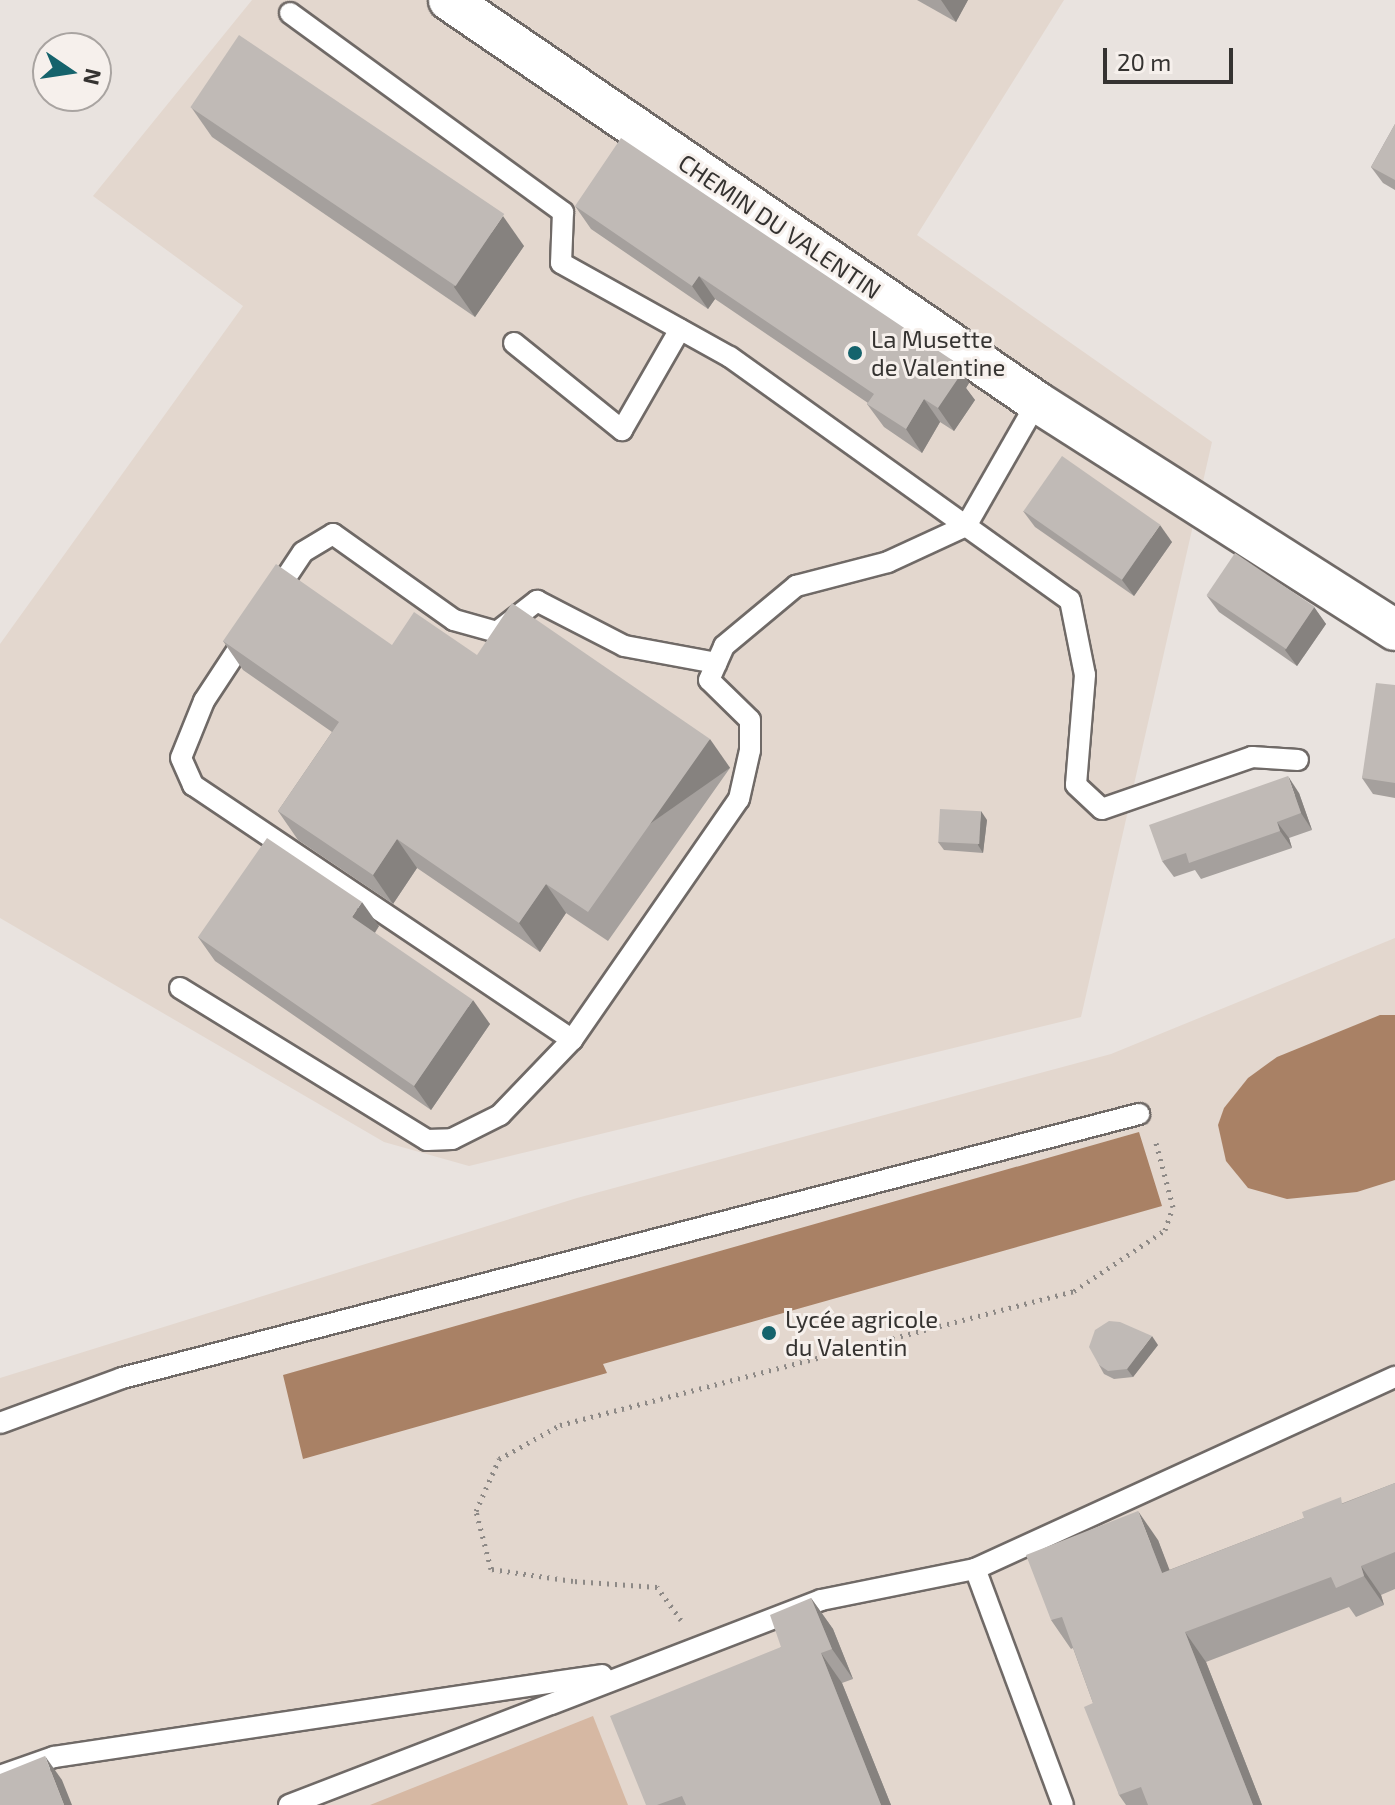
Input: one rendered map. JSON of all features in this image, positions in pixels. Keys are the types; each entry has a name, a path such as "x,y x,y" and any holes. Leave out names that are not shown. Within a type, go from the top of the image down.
{"street":[{"name":"CHEMIN DU VALENTIN","path":"449,0 1037,402 1395,630"}],"lane":[{"path":"290,13 563,212 561,263 730,357 1070,600 1085,675 1076,785 1102,809 1252,757 1298,760"},
{"path":"514,343 622,430 680,329"},
{"path":"180,988 427,1140 452,1139 500,1115 572,1040 739,799 750,750 750,720 709,680 724,646 796,586 888,562 966,526 1037,402"},
{"path":"572,1040 193,785 181,758 204,701 303,552 333,534 454,620 497,632 537,601 624,646 716,663"},
{"path":"0,1423 122,1378 1139,1114"},
{"path":"289,1805 821,1600 975,1569 1395,1377"},
{"path":"975,1569 1063,1805"},
{"path":"0,1776 54,1757 641,1669"}],"path":[{"path":"700,1647 657,1587 573,1581 491,1569 476,1511 499,1459 560,1425 1074,1291 1165,1230 1173,1207 1154,1136 1139,1114"}],"shaded area":[{"path":"252,0 1064,0 917,235 1212,442 1081,1017 469,1166 384,1142 0,918 0,644 243,306 93,196"},
{"name":"Lycée agricole du Valentin","path":"1395,938 1395,1805 0,1805 0,1378 577,1198 1111,1054"},
{"path":"1380,1015 1395,1015 1395,1180 1357,1192 1287,1199 1248,1188 1226,1161 1218,1125 1224,1108 1248,1078 1277,1057"},
{"path":"1139,1132 1162,1206 603,1364 607,1373 303,1459 283,1375"},
{"path":"593,1716 628,1805 370,1805"}],"building":[{"path":"239,35 504,214 456,286 190,107"},
{"path":"1395,124 1395,180 1371,167"},
{"path":"621,138 952,360 947,369 959,377 938,408 924,399 906,429 867,404 874,394 699,276 692,286 575,206"},
{"path":"1062,456 1160,525 1122,580 1024,511"},
{"path":"1235,553 1315,607 1286,649 1206,595"},
{"path":"276,564 392,645 414,612 477,655 512,603 710,739 588,912 546,884 519,923 397,839 373,875 278,811 339,722 223,641"},
{"path":"1376,683 1395,685 1395,783 1362,778"},
{"path":"1288,776 1301,813 1277,822 1280,831 1189,863 1186,853 1162,861 1149,825"},
{"path":"940,809 981,811 979,844 938,842"},
{"path":"267,838 362,902 352,917 473,1000 414,1086 198,937"},
{"path":"1109,1321 1120,1322 1152,1336 1127,1369 1108,1371 1099,1365 1089,1347 1095,1330"},
{"path":"1395,1483 1395,1552 1361,1566 1364,1576 1336,1588 1331,1577 1185,1632 1253,1805 1148,1805 1141,1787 1119,1795 1084,1707 1093,1703 1062,1617 1051,1620 1026,1555 1138,1511 1162,1573 1304,1518 1302,1512 1341,1497 1342,1504"},
{"path":"811,1598 832,1649 821,1653 881,1805 686,1805 682,1796 657,1805 646,1805 610,1716 781,1647 770,1615"},
{"path":"45,1756 64,1805 0,1805 0,1774"}],"place":[{"name":"La Musette de Valentine","path":"855,353"},
{"name":"Lycée agricole du Valentin","path":"769,1333"}]}
